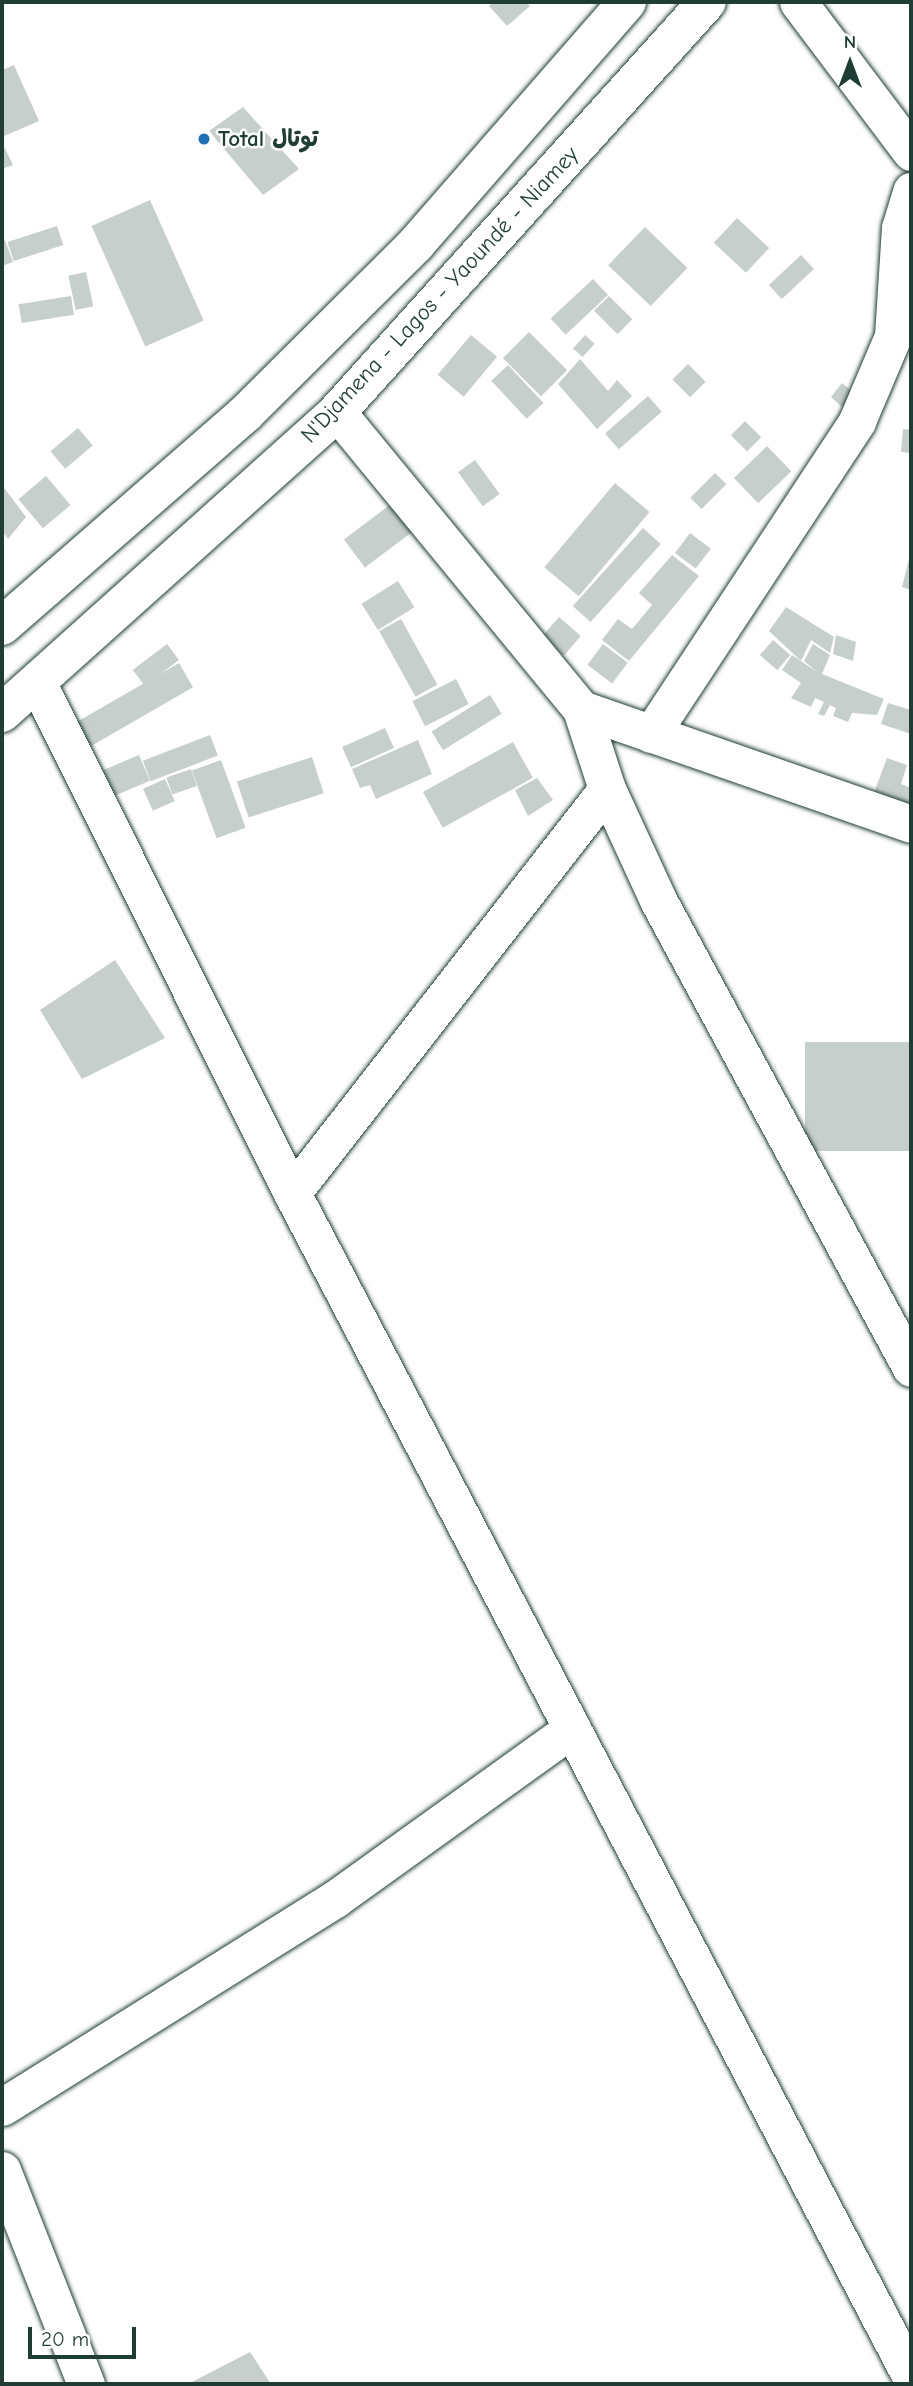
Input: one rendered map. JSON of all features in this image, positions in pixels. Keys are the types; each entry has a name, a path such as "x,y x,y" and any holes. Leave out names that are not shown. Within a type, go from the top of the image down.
{"highway":[{"path":"2,626 246,413 416,244 626,2"},
{"name":"N'Djamena - Lagos - Yaoundé - Niamey","path":"2,713 38,684 337,412 708,2"}],"street":[{"path":"798,2 911,152"},
{"path":"651,734 857,421 893,336 900,229 911,191"},
{"path":"337,412 581,709 607,789 658,900 911,1368"},
{"path":"38,684 292,1193 911,2377"},
{"path":"581,709 911,824"},
{"path":"292,1193 607,789"},
{"path":"2,2107 335,1899 572,1729"},
{"path":"2,2171 86,2384"}],"building":[{"path":"494,2 526,2 530,6 507,26 489,6"},
{"path":"14,65 39,121 2,137 2,70"},
{"path":"243,107 299,169 263,195 209,131"},
{"path":"2,142 13,165 2,169"},
{"path":"150,200 204,321 145,347 92,226"},
{"path":"737,218 769,248 746,273 714,243"},
{"path":"57,226 63,245 14,261 8,242"},
{"path":"645,227 687,268 651,306 608,265"},
{"path":"5,240 13,262 2,266 2,241"},
{"path":"801,255 814,269 782,299 769,285"},
{"path":"86,272 93,306 76,310 68,276"},
{"path":"593,279 608,295 566,335 551,319"},
{"path":"71,296 74,315 22,323 19,304"},
{"path":"609,296 632,319 617,334 594,311"},
{"path":"529,332 567,370 541,396 503,358"},
{"path":"471,335 497,357 464,397 438,375"},
{"path":"585,335 595,344 583,357 573,348"},
{"path":"580,359 608,391 617,380 632,396 597,429 558,384"},
{"path":"688,364 706,382 690,397 672,380"},
{"path":"508,365 543,403 527,419 491,381"},
{"path":"842,383 855,394 842,407 831,397"},
{"path":"648,396 662,412 619,449 605,433"},
{"path":"745,421 761,437 747,451 731,435"},
{"path":"78,428 93,446 65,469 50,451"},
{"path":"903,429 911,430 911,453 901,452"},
{"path":"767,446 791,471 758,503 734,478"},
{"path":"475,460 500,494 483,506 458,472"},
{"path":"715,473 726,484 702,509 690,498"},
{"path":"46,476 70,505 43,528 18,499"},
{"path":"615,483 649,512 579,596 544,567"},
{"path":"2,485 26,517 8,539 2,531"},
{"path":"391,504 412,532 365,567 344,540"},
{"path":"643,528 661,544 591,622 573,606"},
{"path":"690,533 711,549 696,569 675,553"},
{"path":"672,555 699,576 629,661 602,640 618,619 632,629 652,605 639,593"},
{"path":"911,555 911,590 902,587"},
{"path":"398,581 414,607 378,630 362,604"},
{"path":"786,607 834,637 830,653 811,640 801,661 769,631"},
{"path":"559,617 581,636 564,656 542,637"},
{"path":"401,619 437,685 415,697 379,631"},
{"path":"836,635 856,642 853,661 833,654"},
{"path":"773,640 790,655 777,670 760,655"},
{"path":"167,644 179,660 145,686 133,670"},
{"path":"603,644 628,663 612,683 587,665"},
{"path":"813,644 830,655 822,674 884,699 877,715 852,713 848,722 833,716 836,708 830,705 824,716 818,714 824,702 815,698 811,707 791,698 801,683 782,670 792,655 817,672 804,661"},
{"path":"179,663 193,687 88,748 74,724"},
{"path":"456,679 469,704 425,726 412,701"},
{"path":"490,695 502,714 443,750 431,732"},
{"path":"888,703 911,710 911,734 881,724"},
{"path":"385,728 394,748 351,767 342,747"},
{"path":"210,735 218,756 151,781 143,761"},
{"path":"418,740 432,774 376,799 370,785 360,788 352,769"},
{"path":"513,742 533,778 443,828 423,792"},
{"path":"139,755 150,781 114,796 103,770"},
{"path":"312,757 324,793 249,818 237,781"},
{"path":"887,758 907,765 901,784 911,788 911,812 872,798"},
{"path":"221,760 246,828 216,838 192,771"},
{"path":"191,769 197,786 172,794 166,777"},
{"path":"537,778 553,800 528,816 515,790"},
{"path":"165,779 175,801 153,811 143,789"},
{"path":"115,960 165,1038 82,1079 40,1010"},
{"path":"805,1042 911,1042 911,1151 805,1151"},
{"path":"250,2352 271,2384 188,2384"}],"place":[{"name":"Total توتال","path":"204,139"}]}
